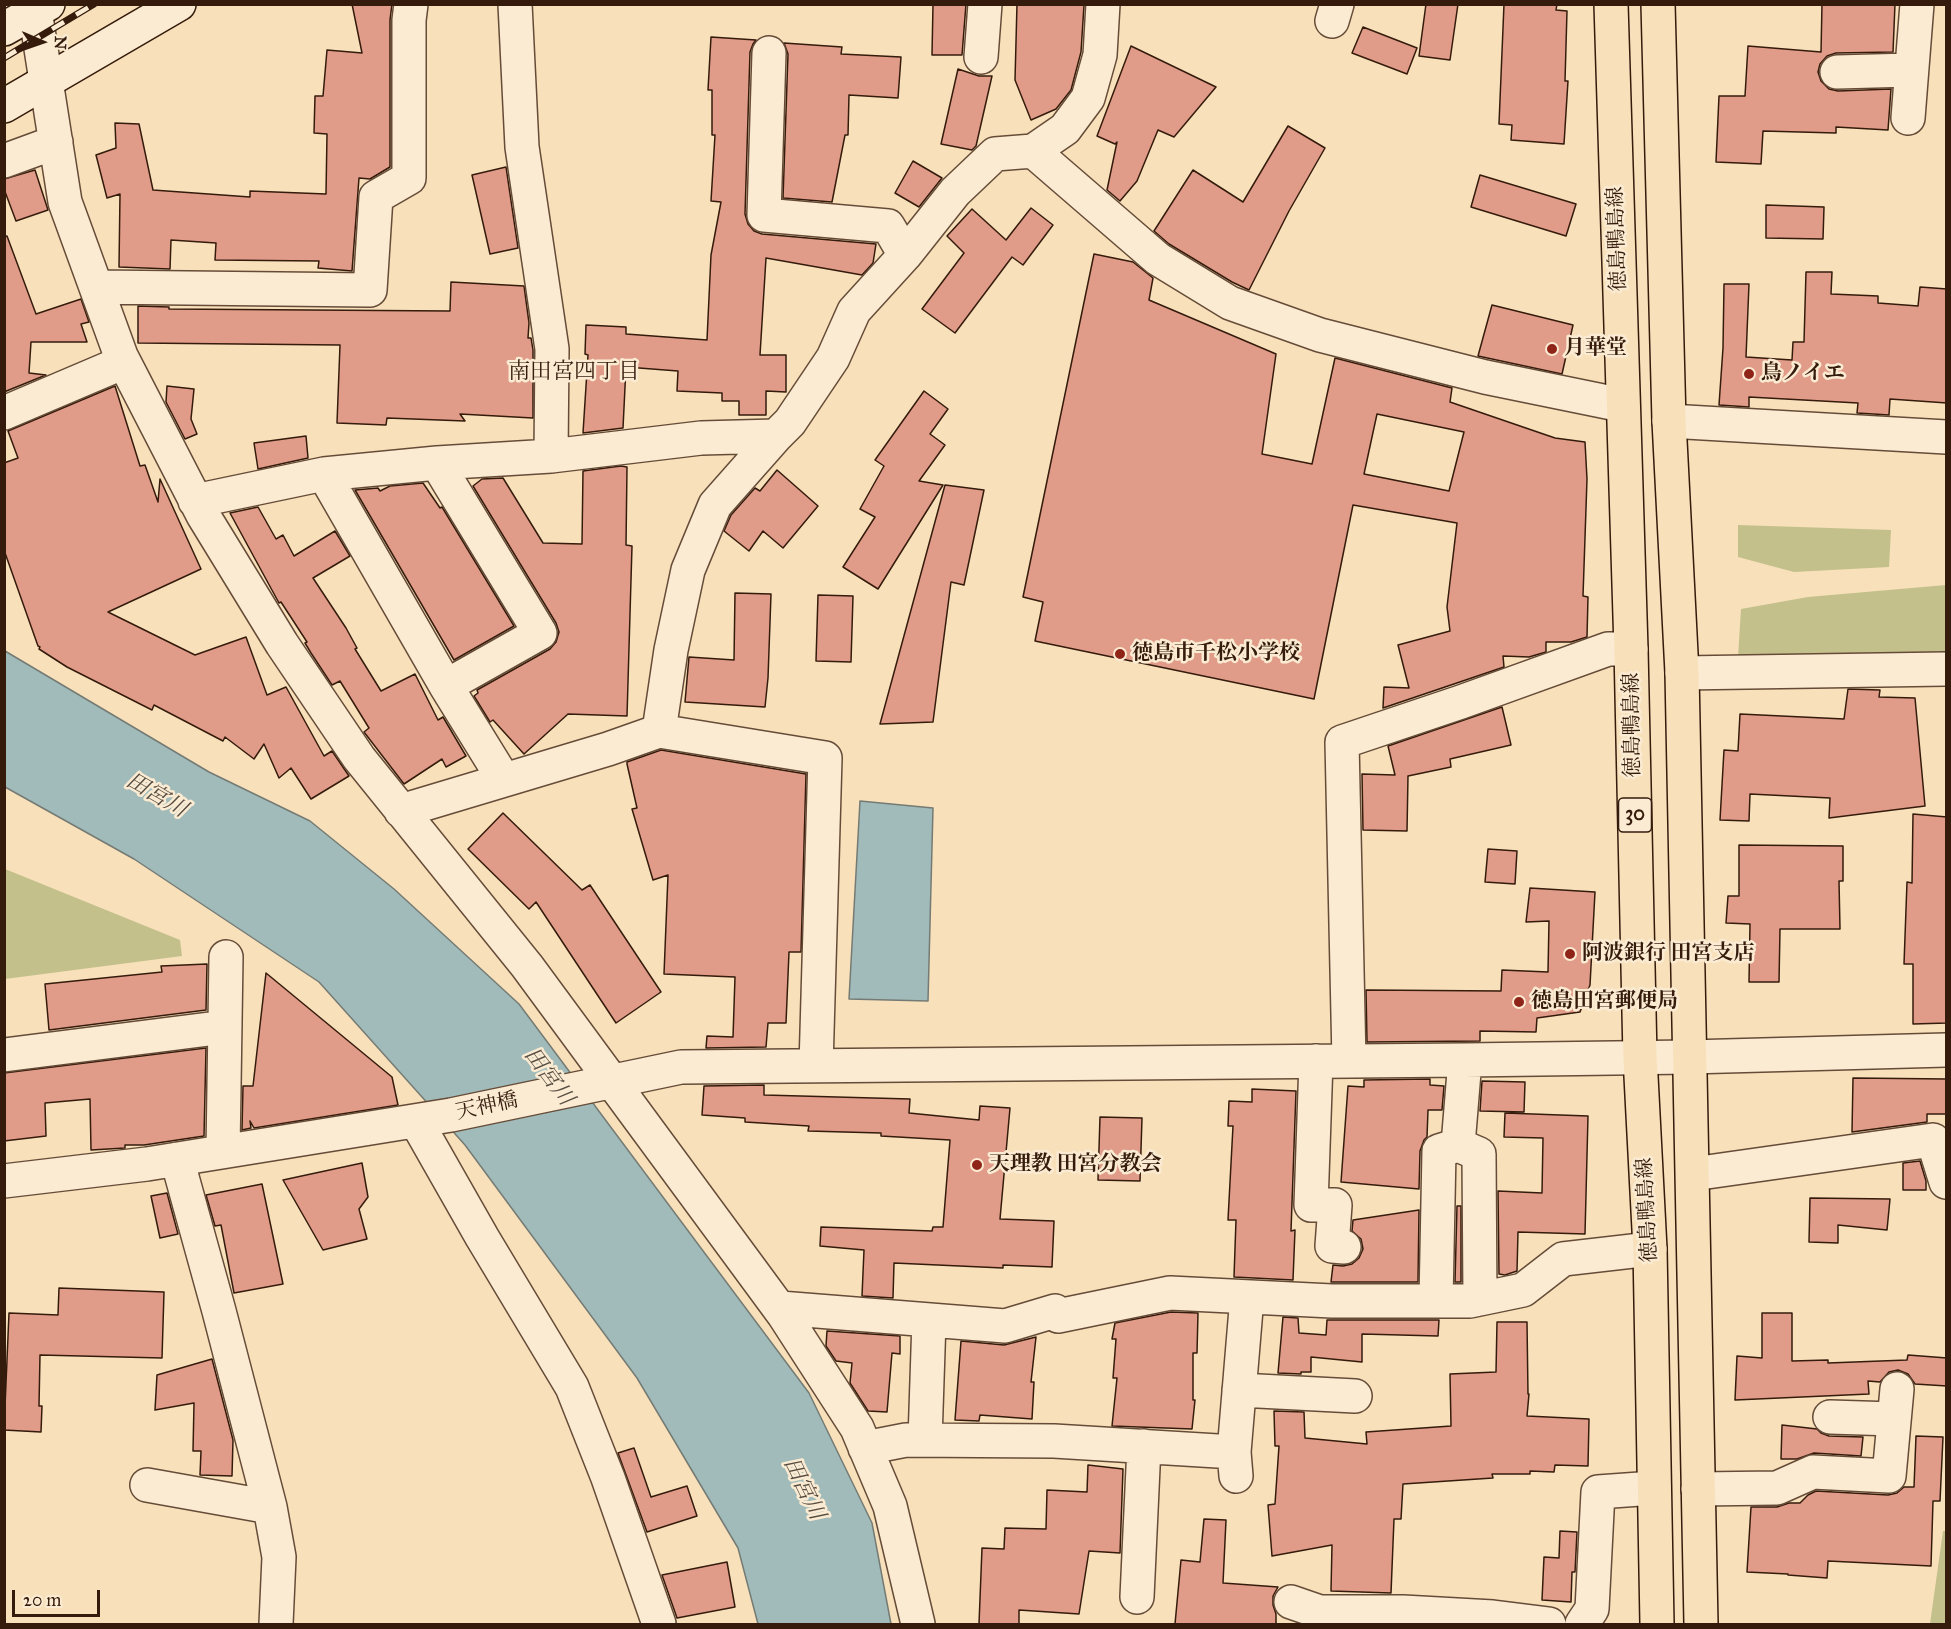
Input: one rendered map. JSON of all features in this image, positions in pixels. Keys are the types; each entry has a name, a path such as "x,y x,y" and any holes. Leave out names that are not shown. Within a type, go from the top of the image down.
{"main road":[{"name":"徳島鴨島線","path":"1611,4 1631,649 1640,1057 1650,1249 1657,1624"},
{"name":"徳島鴨島線","path":"1658,4 1669,421 1682,673 1701,1624"}],"street":[{"path":"4,106 179,4"},
{"path":"96,287 369,290 376,197 409,178 409,20 411,4"},
{"path":"515,4 522,147 552,349 551,456"},
{"path":"981,57 985,4"},
{"path":"659,731 671,650 688,570 715,505 790,422 833,358 854,311 905,255 956,192 995,154 1032,151 1065,129 1088,98 1100,55 1103,4"},
{"path":"1908,118 1917,4"},
{"path":"4,29 40,7 46,82 65,202 124,362 195,501 282,644 359,758 526,966 603,1082 780,1308 857,1428 890,1506 918,1624"},
{"path":"769,53 764,215 888,226 905,255"},
{"path":"1837,72 1911,70"},
{"path":"4,160 56,142"},
{"path":"1032,151 1158,259 1230,303 1320,335 1485,377 1622,405"},
{"path":"4,413 124,362"},
{"path":"1669,421 1947,437"},
{"path":"195,501 324,474 437,463 551,456 701,438 776,436"},
{"path":"437,463 540,633 446,686"},
{"path":"324,474 446,686 504,780"},
{"path":"1349,1061 1342,742 1608,649 1631,649"},
{"path":"1682,673 1947,669"},
{"path":"401,811 608,749 659,731 825,758 816,1066"},
{"path":"223,1151 226,957"},
{"path":"4,1055 225,1028"},
{"name":"天神橋","path":"4,1180 177,1159 416,1121 681,1067 1689,1057 1947,1050"},
{"path":"1458,1145 1465,1060"},
{"path":"1316,1061 1311,1206 1335,1205 1332,1246 1344,1247"},
{"path":"416,1121 572,1387 608,1478 659,1624"},
{"path":"1693,1174 1933,1140 1947,1182"},
{"path":"1436,1301 1439,1151 1458,1145 1479,1154 1480,1299"},
{"path":"177,1159 270,1507 279,1557 276,1624"},
{"path":"780,1308 1005,1326 1055,1311 1058,1316 1170,1293 1332,1301 1470,1301 1523,1290 1563,1259 1650,1249"},
{"path":"865,1448 906,1440 1054,1441 1144,1446 1235,1464 1247,1297"},
{"path":"925,1440 929,1320"},
{"path":"1239,1390 1355,1396"},
{"path":"1698,1488 1777,1488 1813,1472 1889,1476 1895,1404 1830,1417"},
{"path":"1138,1596 1144,1446"},
{"path":"147,1485 270,1507"},
{"path":"1582,1624 1592,1608 1598,1492 1654,1488"},
{"path":"1291,1602 1320,1612 1549,1624"}],"shaded area":[{"path":"1738,525 1891,530 1889,567 1794,572 1738,557"},
{"path":"1946,585 1946,654 1738,657 1741,609 1808,597"},
{"path":"5,869 180,940 182,956 5,979"},
{"path":"1943,1531 1946,1531 1946,1624 1930,1624"}],"water":[{"name":"田宮川","path":"5,651 209,772 310,821 394,889 519,1004 809,1393 872,1523 891,1624 758,1624 738,1548 637,1378 465,1145 319,982 134,859 5,787"},
{"path":"860,801 933,808 928,1001 849,999"}],"building":[{"path":"352,4 392,4 390,20 390,167 370,179 359,178 352,271 318,268 319,261 215,260 216,243 171,240 170,269 119,267 120,194 107,198 96,155 116,148 115,123 139,124 153,190 250,197 250,191 326,194 327,134 314,133 315,96 323,96 327,50 362,53"},
{"path":"933,4 966,4 962,55 932,55"},
{"path":"1017,4 1084,5 1081,52 1071,90 1056,109 1031,120 1015,80"},
{"path":"1426,4 1458,4 1450,60 1419,56"},
{"path":"1504,4 1557,4 1556,10 1567,11 1565,81 1568,81 1564,144 1511,140 1512,125 1499,124"},
{"path":"1822,4 1895,4 1893,52 1836,53 1827,56 1820,64 1818,72 1821,81 1829,89 1838,91 1891,89 1888,130 1836,127 1836,133 1763,131 1761,164 1716,162 1719,96 1745,96 1748,46 1821,52"},
{"path":"1363,27 1417,48 1407,74 1352,53"},
{"path":"711,37 756,40 750,52 745,214 748,224 754,231 762,234 876,244 873,263 862,275 766,258 760,355 786,355 786,392 766,391 766,415 739,415 739,401 722,401 722,393 677,391 678,371 626,367 623,428 583,433 588,355 585,354 586,325 626,327 626,334 707,340 711,255 721,202 711,201 715,135 712,135 712,90 708,90"},
{"path":"784,43 842,47 841,54 901,57 898,98 849,95 848,135 845,135 832,202 783,198 788,54"},
{"path":"1131,46 1216,87 1174,137 1158,130 1137,181 1120,201 1107,190 1117,142 1115,144 1097,136"},
{"path":"958,69 979,76 992,76 976,146 972,150 941,144"},
{"path":"1288,126 1325,148 1289,211 1249,290 1169,244 1154,231 1193,170 1243,202"},
{"path":"913,161 942,178 919,207 895,193"},
{"path":"506,167 518,248 490,254 472,175"},
{"path":"35,170 48,210 16,221 4,189 4,179"},
{"path":"1480,175 1576,204 1566,236 1471,207"},
{"path":"1766,205 1824,207 1823,239 1766,238"},
{"path":"1031,208 1053,225 1023,265 1012,257 955,333 922,309 964,253 947,236 972,209 1006,240"},
{"path":"7,236 36,314 81,299 89,322 81,324 87,342 31,342 29,373 46,375 4,392 4,237"},
{"path":"1094,254 1133,262 1153,278 1149,300 1276,354 1262,454 1312,464 1335,358 1452,388 1450,402 1555,438 1585,442 1587,479 1583,596 1588,597 1587,637 1571,642 1546,642 1546,652 1529,657 1503,656 1504,667 1383,708 1384,687 1409,688 1398,645 1450,631 1447,607 1457,523 1353,505 1314,699 1035,641 1043,602 1023,597","holes":["1377,414 1464,432 1449,491 1364,474"]},
{"path":"1806,272 1832,272 1831,294 1878,296 1878,303 1918,306 1920,287 1947,289 1947,403 1890,399 1889,415 1857,413 1858,403 1749,397 1749,407 1719,405 1724,284 1749,284 1746,357 1792,360 1793,342 1804,342"},
{"path":"451,282 524,286 529,323 528,338 531,338 533,350 533,418 460,414 465,421 387,418 386,425 337,423 340,345 138,343 138,306 169,307 169,309 450,311"},
{"path":"1492,305 1573,325 1562,374 1478,356"},
{"path":"115,386 140,466 145,465 158,502 160,479 201,569 108,612 195,655 246,637 267,695 286,687 324,756 332,751 349,776 311,799 291,768 279,778 264,744 254,759 225,737 223,741 154,705 152,710 67,667 39,649 4,550 4,463 18,458 8,431"},
{"path":"167,386 194,389 191,419 197,434 185,439 166,402"},
{"path":"924,391 948,409 930,434 945,445 919,481 943,485 878,589 843,567 875,517 860,509 884,466 875,460"},
{"path":"306,436 308,458 258,469 254,443"},
{"path":"627,467 626,545 632,546 627,716 568,714 524,754 493,720 490,722 474,696 478,693 477,690 550,649 556,642 559,632 556,623 473,486 482,479 503,478 543,543 582,544 583,471"},
{"path":"777,470 818,506 783,548 763,531 749,551 724,531 731,515 755,488 760,491"},
{"path":"423,483 440,508 442,507 514,626 454,660 355,490 378,488 380,491 390,486"},
{"path":"945,485 984,490 964,585 951,582 933,722 880,724"},
{"path":"258,507 276,539 283,535 294,556 335,531 350,556 313,578 346,628 357,648 355,649 381,691 415,674 438,720 443,717 466,756 446,767 442,759 404,784 364,732 369,728 340,681 332,685 311,653 305,643 307,642 281,602 279,603 230,513"},
{"path":"735,593 771,594 765,707 685,702 689,657 734,660"},
{"path":"818,595 853,596 851,662 816,661"},
{"path":"1848,689 1880,690 1879,697 1915,698 1925,806 1829,818 1830,798 1750,794 1749,821 1720,820 1724,750 1738,751 1740,714 1844,719"},
{"path":"1502,707 1511,745 1450,759 1451,767 1408,776 1407,831 1363,830 1362,774 1395,775 1388,746"},
{"path":"661,750 806,774 801,952 789,952 786,1023 768,1023 766,1047 706,1048 707,1036 733,1037 735,977 664,974 668,875 653,880 632,809 637,808 627,764 627,762"},
{"path":"503,813 582,890 590,885 661,992 616,1023 536,902 529,909 468,849"},
{"path":"1913,814 1947,817 1947,1023 1913,1024 1913,964 1904,964 1907,882 1912,883"},
{"path":"1739,845 1843,846 1843,881 1839,881 1840,929 1780,929 1779,982 1749,982 1750,924 1726,923 1728,896 1739,896"},
{"path":"1488,849 1517,851 1515,884 1485,882"},
{"path":"1530,888 1595,892 1590,985 1580,1012 1537,1018 1536,1032 1480,1031 1480,1041 1367,1042 1366,990 1501,991 1502,970 1548,972 1549,921 1526,922"},
{"path":"207,964 206,1010 49,1030 45,984 162,972 161,966"},
{"path":"266,973 392,1077 398,1105 254,1128 250,1121 251,1128 242,1130 243,1086 253,1086"},
{"path":"206,1048 204,1136 144,1145 125,1145 125,1148 91,1150 90,1099 45,1103 46,1136 4,1141 4,1073"},
{"path":"1853,1078 1947,1079 1947,1114 1927,1114 1927,1122 1852,1132"},
{"path":"1430,1079 1430,1085 1444,1086 1442,1110 1428,1110 1427,1137 1420,1151 1419,1189 1341,1182 1348,1086 1364,1087 1364,1080"},
{"path":"1482,1081 1525,1082 1524,1112 1480,1111"},
{"path":"764,1085 764,1095 910,1099 909,1113 979,1120 980,1106 1010,1108 1000,1219 1054,1221 1052,1267 1003,1265 1003,1268 894,1263 893,1298 862,1296 864,1250 820,1246 821,1227 932,1231 933,1227 943,1227 950,1140 881,1136 881,1133 808,1131 809,1126 745,1122 745,1118 702,1115 704,1086"},
{"path":"1252,1089 1296,1091 1291,1231 1295,1230 1293,1280 1234,1277 1236,1220 1228,1220 1233,1126 1228,1126 1229,1101 1252,1102"},
{"path":"1505,1113 1588,1116 1585,1234 1518,1232 1517,1271 1505,1275 1499,1274 1498,1191 1542,1193 1543,1138 1504,1137"},
{"path":"1100,1117 1142,1118 1140,1181 1098,1180"},
{"path":"1920,1161 1926,1181 1926,1190 1903,1190 1903,1163"},
{"path":"362,1163 368,1197 359,1209 367,1239 323,1250 283,1180"},
{"path":"262,1184 283,1284 234,1293 221,1225 215,1226 206,1195"},
{"path":"167,1193 178,1234 160,1238 151,1196"},
{"path":"1810,1198 1890,1199 1887,1230 1838,1225 1838,1243 1809,1242"},
{"path":"1457,1206 1461,1206 1461,1282 1455,1282"},
{"path":"1419,1210 1418,1282 1331,1282 1333,1265 1352,1264 1359,1258 1363,1249 1361,1239 1352,1231 1353,1220"},
{"path":"59,1288 164,1292 162,1358 40,1355 41,1432 4,1430 9,1313 58,1315"},
{"path":"1171,1312 1198,1313 1197,1353 1193,1353 1193,1400 1195,1400 1192,1429 1112,1426 1117,1378 1113,1378 1116,1339 1112,1339 1115,1323"},
{"path":"1762,1313 1792,1313 1792,1361 1828,1360 1828,1363 1907,1360 1908,1355 1947,1358 1947,1386 1915,1384 1908,1374 1898,1370 1889,1372 1880,1382 1868,1381 1869,1394 1735,1400 1737,1356 1762,1358"},
{"path":"1283,1317 1298,1318 1299,1333 1326,1335 1327,1320 1439,1320 1438,1336 1362,1334 1362,1362 1311,1357 1311,1372 1278,1373"},
{"path":"1497,1322 1527,1322 1529,1394 1527,1416 1589,1419 1588,1466 1555,1465 1554,1472 1492,1474 1493,1478 1403,1484 1401,1519 1394,1519 1391,1593 1331,1591 1332,1545 1272,1556 1268,1505 1275,1504 1279,1446 1275,1446 1274,1411 1304,1412 1305,1438 1367,1444 1366,1432 1451,1426 1450,1374 1496,1372"},
{"path":"827,1331 900,1336 900,1354 892,1353 887,1412 868,1411 850,1383 852,1363 836,1361 826,1346"},
{"path":"1036,1337 1031,1382 1034,1382 1032,1419 980,1415 979,1421 955,1420 961,1341 1004,1345"},
{"path":"212,1359 233,1440 232,1476 200,1475 201,1451 193,1451 194,1403 155,1410 157,1375"},
{"path":"1782,1425 1817,1429 1829,1436 1863,1437 1861,1456 1814,1453 1797,1459 1781,1459"},
{"path":"1916,1436 1943,1437 1940,1501 1933,1501 1931,1566 1828,1561 1827,1578 1747,1572 1751,1507 1777,1507 1789,1503 1800,1503 1816,1491 1888,1495 1897,1493 1904,1487 1914,1487"},
{"path":"634,1448 651,1497 687,1486 697,1516 647,1532 618,1453"},
{"path":"1088,1465 1123,1469 1120,1553 1089,1551 1079,1614 1019,1610 1019,1624 979,1624 982,1548 1004,1549 1005,1528 1046,1529 1047,1490 1087,1492"},
{"path":"1204,1519 1226,1520 1223,1583 1278,1587 1273,1596 1276,1624 1175,1624 1181,1560 1200,1562"},
{"path":"1560,1531 1577,1532 1571,1602 1542,1600 1544,1557 1559,1558"},
{"path":"727,1562 735,1607 677,1618 662,1575"}],"railway":[{"path":"4,58 94,4"}],"place":[{"name":"月華堂","path":"1552,349"},
{"name":"鳥ノイエ","path":"1749,374"},
{"name":"徳島市千松小学校","path":"1120,654"},
{"name":"阿波銀行 田宮支店","path":"1570,954"},
{"name":"徳島田宮郵便局","path":"1519,1002"},
{"name":"天理教 田宮分教会","path":"977,1165"}],"district":[{"name":"南田宮四丁目","path":"574,373"}]}
